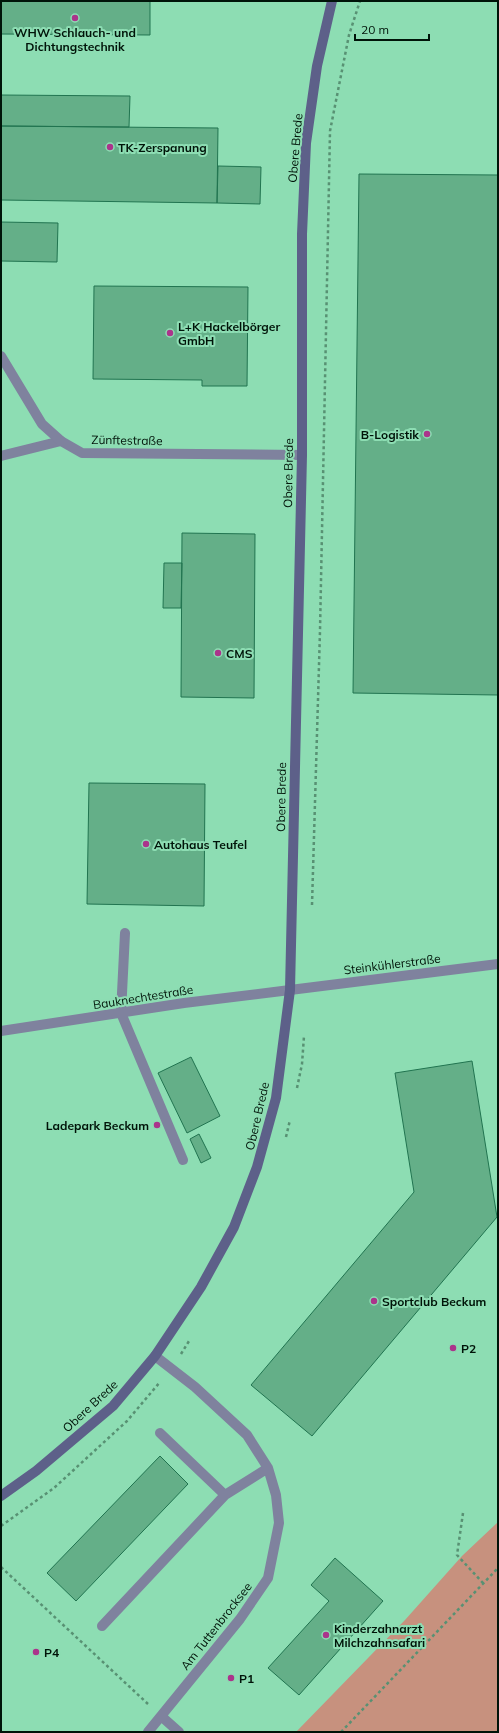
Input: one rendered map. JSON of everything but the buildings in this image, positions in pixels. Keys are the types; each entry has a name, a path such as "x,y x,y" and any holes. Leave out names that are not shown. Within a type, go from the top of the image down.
{"street":[{"name":"Obere Brede","path":"1,1496 36,1471 112,1406 155,1356 209,1274 234,1227 258,1167 276,1098 290,990 302,455 302,234 306,143 318,66 332,1"},
{"name":"Zünftestraße","path":"1,356 42,424 61,441 82,452 302,455"},
{"path":"1,456 61,441"},
{"path":"125,934 121,1013 183,1160"},
{"name":"Steinkühlerstraße","path":"290,990 498,964"},
{"name":"Bauknechtestraße","path":"1,1031 184,1003 290,990"},
{"name":"Am Tuttenbrocksee","path":"148,1732 240,1620 268,1578 279,1524 276,1495 268,1468 247,1435 195,1387 155,1356"},
{"path":"160,1433 225,1495"},
{"path":"102,1626 225,1495 268,1468"},
{"path":"161,1716 179,1732"}],"path":[{"path":"311,910 320,631 330,131 349,35 360,1"},
{"path":"296,1092 302,1064 304,1033"},
{"path":"284,1141 292,1114"},
{"path":"1,1526 54,1488 127,1421 171,1368 192,1336"},
{"path":"463,1513 457,1555 483,1583"},
{"path":"1,1566 161,1716"},
{"path":"341,1732 498,1568"}],"shaded area":[{"path":"498,1522 498,1732 296,1732 405,1620 462,1556"}],"place":[{"name":"WHW Schlauch- und Dichtungstechnik","path":"75,18"},
{"name":"TK-Zerspanung","path":"110,147"},
{"name":"L+K Hackelbörger GmbH","path":"170,333"},
{"name":"B-Logistik","path":"427,434"},
{"name":"CMS","path":"218,653"},
{"name":"Autohaus Teufel","path":"146,844"},
{"name":"Ladepark Beckum","path":"157,1125"},
{"name":"Sportclub Beckum","path":"374,1301"},
{"name":"P2","path":"453,1348"},
{"name":"Kinderzahnarzt Milchzahnsafari","path":"326,1635"},
{"name":"P4","path":"36,1652"},
{"name":"P1","path":"231,1678"}]}
